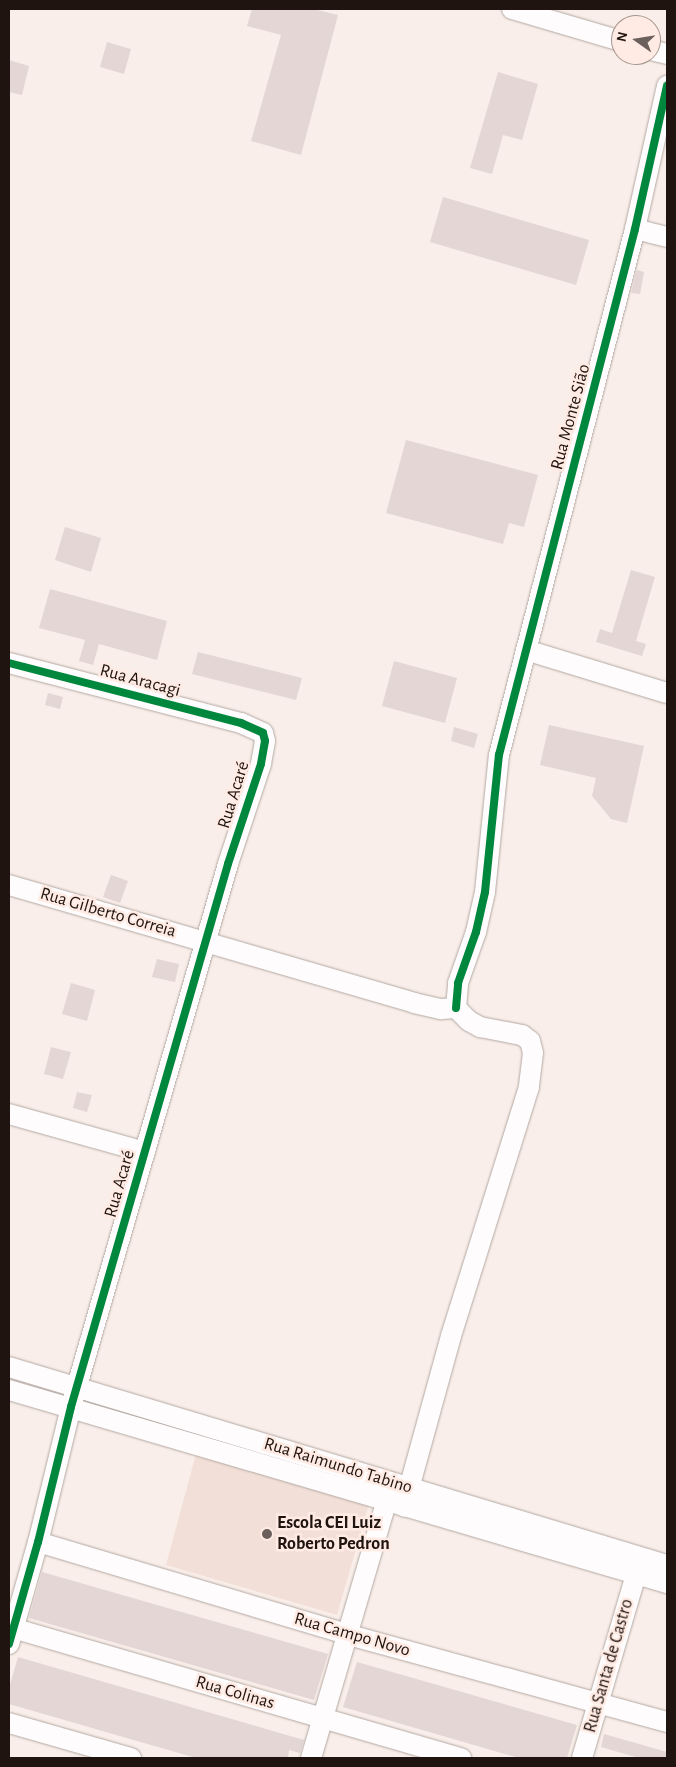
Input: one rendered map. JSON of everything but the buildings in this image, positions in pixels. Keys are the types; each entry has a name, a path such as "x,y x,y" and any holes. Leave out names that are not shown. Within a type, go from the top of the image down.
{"street":[{"path":"512,9 611,38"},
{"name":"Rua Monte Sião","path":"456,1008 458,983 476,932 485,892 499,755 635,229 667,86"},
{"path":"635,229 667,237"},
{"path":"526,650 667,693"},
{"name":"Rua Aracagi","path":"9,663 241,723 263,733"},
{"name":"Rua Acaré","path":"10,1633 38,1542 71,1407 228,864 261,764 265,741 263,733"},
{"name":"Rua Gilberto Correia","path":"9,885 207,941 414,1003 442,1009 456,1008"},
{"path":"311,1758 349,1635 451,1336 529,1087 533,1052 530,1041 522,1035 480,1027 469,1022 456,1008"},
{"path":"9,1114 145,1152"},
{"name":"Rua Raimundo Tabino","path":"9,1367 78,1386 398,1495 667,1583"},
{"name":"Rua Raimundo Tabino","path":"9,1390 667,1565"},
{"name":"Rua Campo Novo","path":"38,1542 349,1635 667,1722"},
{"name":"Rua Santa de Castro","path":"582,1758 636,1574"},
{"name":"Rua Colinas","path":"10,1633 461,1758"},
{"path":"9,1723 101,1754 131,1758"}],"shaded area":[{"name":"Escola CEI Luiz Roberto Pedron","path":"196,1454 369,1504 337,1615 166,1565"}],"cycle path":[{"path":"456,1008 458,983 476,932 485,892 499,755 635,229 667,86"},
{"path":"9,663 241,723 263,733 265,741 261,764 228,864 71,1407 38,1542 9,1644"}],"place":[{"name":"Escola CEI Luiz Roberto Pedron","path":"267,1534"}]}
